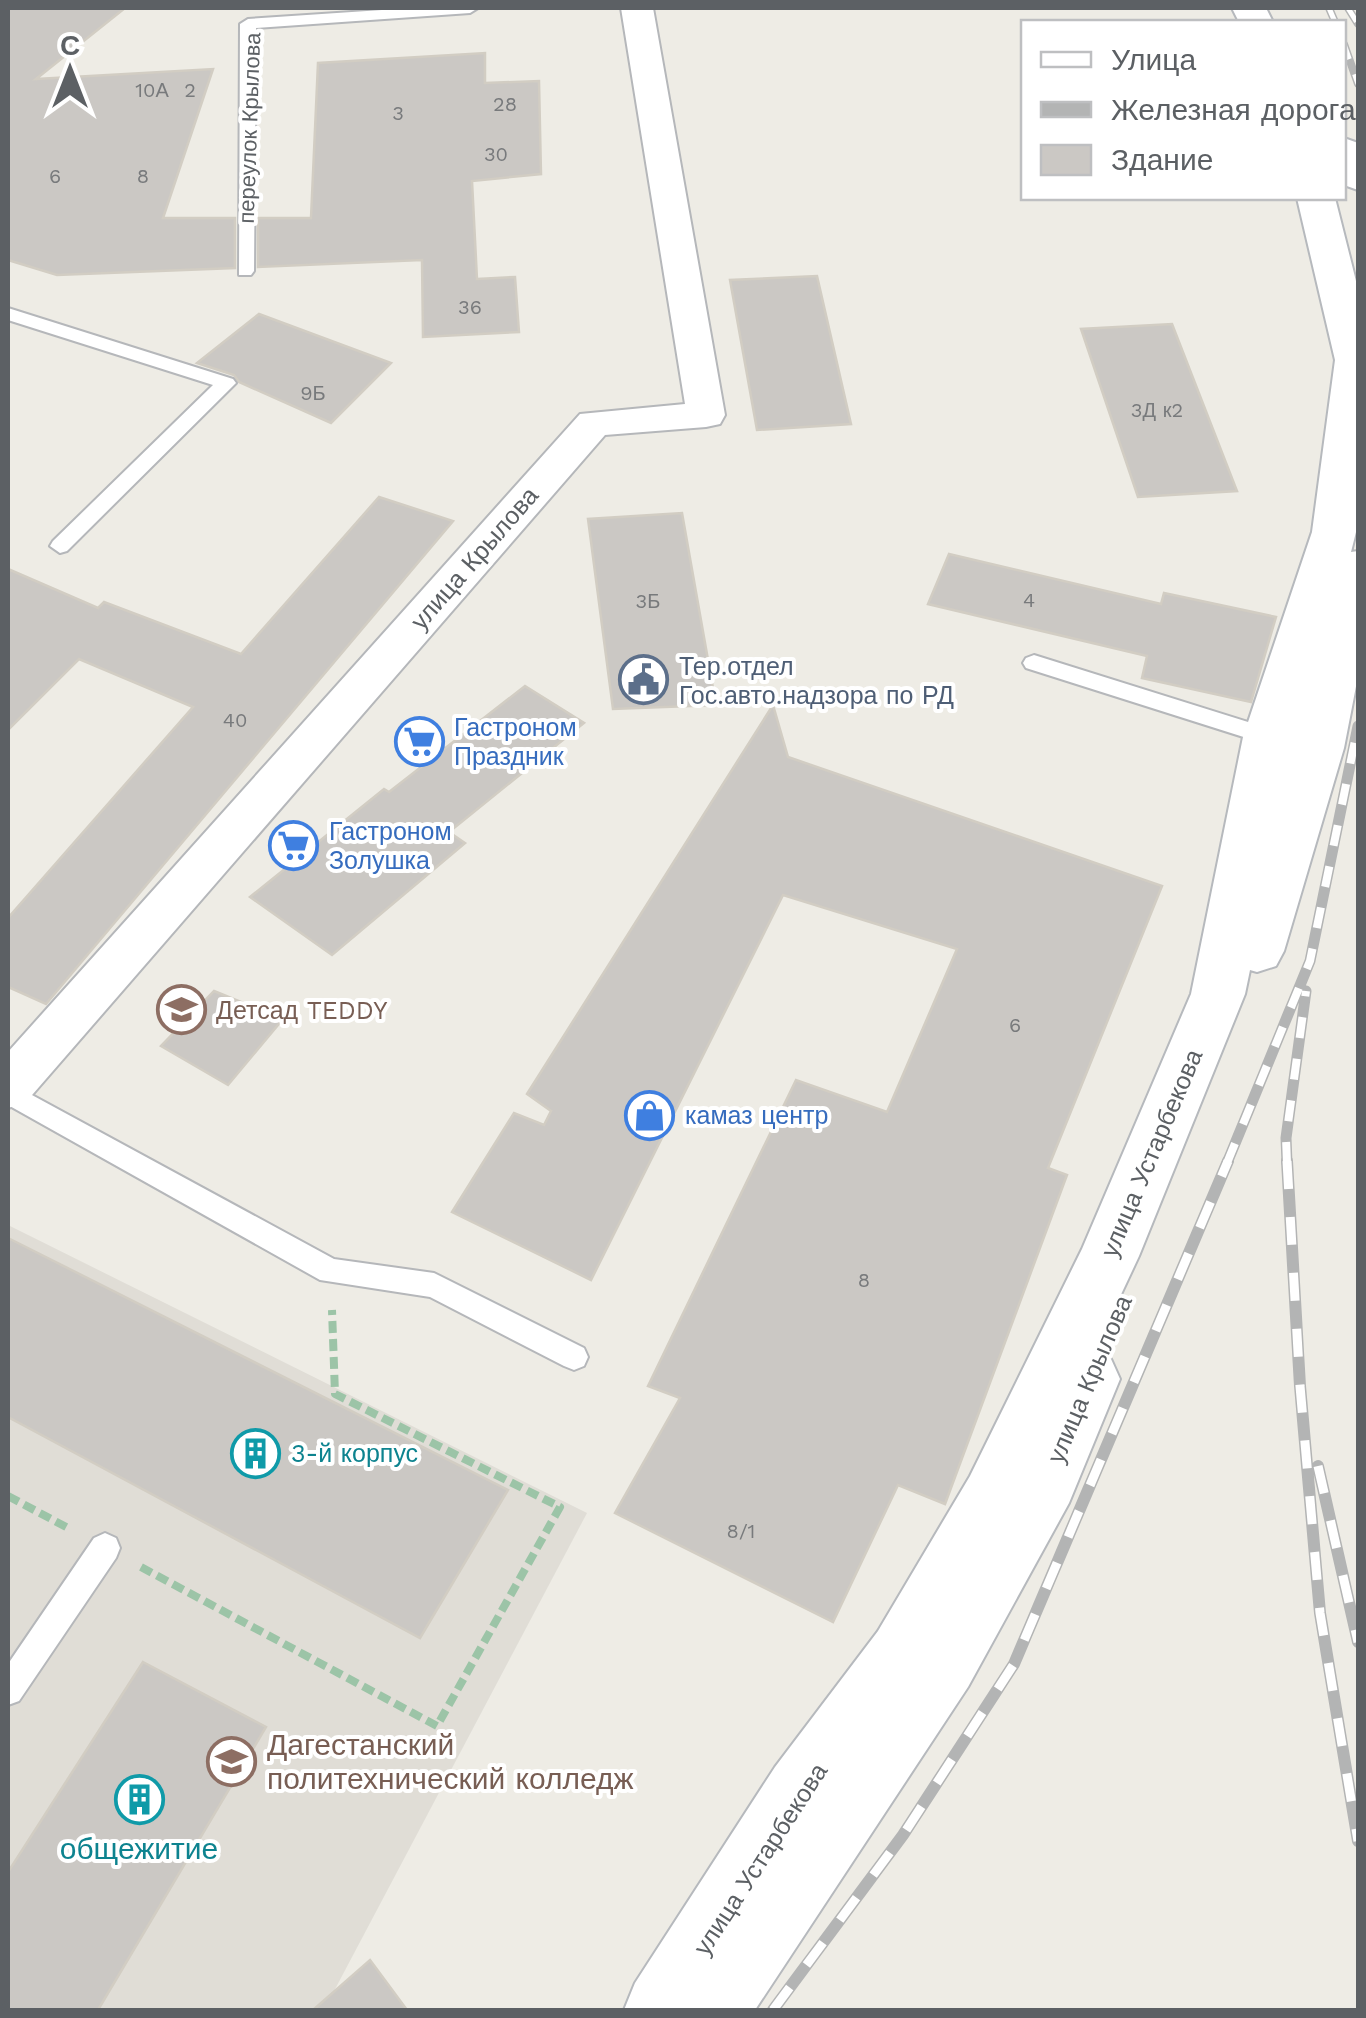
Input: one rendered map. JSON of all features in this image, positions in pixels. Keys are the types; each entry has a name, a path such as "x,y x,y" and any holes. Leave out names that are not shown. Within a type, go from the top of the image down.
{"main road":[{"path":"1346,153 1358,179"},
{"path":"1333,219 1358,258"},
{"name":"улица Устарбекова","path":"662,2010 800,1792 902,1655 993,1498 1109,1256 1218,994 1293,742 1335,532 1356,360 1333,219"},
{"name":"улица Крылова","path":"711,2010 944,1663 1046,1480 1244,996 1293,742 1358,566"}],"street":[{"name":"улица Крылова","path":"8,1090 594,422 706,414 636,8"}],"lane":[{"name":"переулок Крылова","path":"244,271 248,24 470,8"},
{"path":"8,314 226,383 60,546"},
{"path":"1034,664 1293,742"},
{"path":"8,1090 330,1271 434,1285 574,1357"},
{"path":"8,1690 106,1548"}],"path":[{"path":"8,1496 436,1726 560,1507 335,1394 330,1271"}],"shaded area":[{"name":"Дагестанский политехнический колледж","path":"8,1225 587,1513 324,2010 8,2010"}],"building":[{"path":"8,8 125,8 36,79 213,69 163,218 235,218 235,268 57,275 8,260"},
{"path":"485,53 485,83 539,81 541,174 472,181 477,279 515,277 519,332 423,337 422,260 258,267 258,218 311,218 318,63"},
{"path":"817,276 851,424 757,430 730,280"},
{"path":"259,314 391,363 331,423 239,382 234,375 197,363"},
{"path":"1172,324 1237,491 1138,497 1081,329"},
{"path":"379,497 453,521 46,1004 8,987 8,918 193,707 79,659 8,730 8,569 98,608 104,602 241,654"},
{"path":"682,513 716,705 613,709 588,519"},
{"path":"949,554 1161,604 1164,593 1276,617 1251,702 1142,678 1147,656 928,604"},
{"path":"525,686 584,723 449,832 465,843 332,955 250,897 384,789 389,792"},
{"path":"773,705 788,757 1162,886 1048,1168 1067,1175 945,1504 898,1485 833,1622 615,1513 680,1398 648,1386 796,1080 887,1112 957,949 783,895 591,1280 452,1212 514,1113 544,1125 551,1111 527,1094"},
{"path":"214,991 283,1019 228,1085 161,1046"},
{"name":"3-й корпус","path":"8,1238 508,1490 420,1638 8,1417"},
{"name":"общежитие","path":"143,1662 266,1727 98,2010 8,2010 8,1872"},
{"path":"370,1960 407,2010 313,2010"}],"railway":[{"path":"1329,8 1334,20"},
{"path":"1348,8 1358,24"},
{"path":"1346,50 1358,84"},
{"path":"1227,1163 1310,961 1358,726"},
{"path":"1287,1163 1286,1138 1306,991"},
{"path":"773,2010 903,1835 1014,1664 1228,1161"},
{"path":"1287,1161 1300,1386 1320,1613 1358,1841"},
{"path":"1318,1466 1358,1642"}],"place":[{"name":"Тер.отдел Гос.авто.надзора по РД","path":"644,680"},
{"name":"Гастроном Праздник","path":"419,741"},
{"name":"Гастроном Золушка","path":"294,845"},
{"name":"Детсад TEDDY","path":"181,1010"},
{"name":"камаз центр","path":"650,1115"},
{"name":"3-й корпус","path":"256,1453"},
{"name":"Дагестанский политехнический колледж","path":"232,1762"},
{"name":"общежитие","path":"139,1800"}]}
